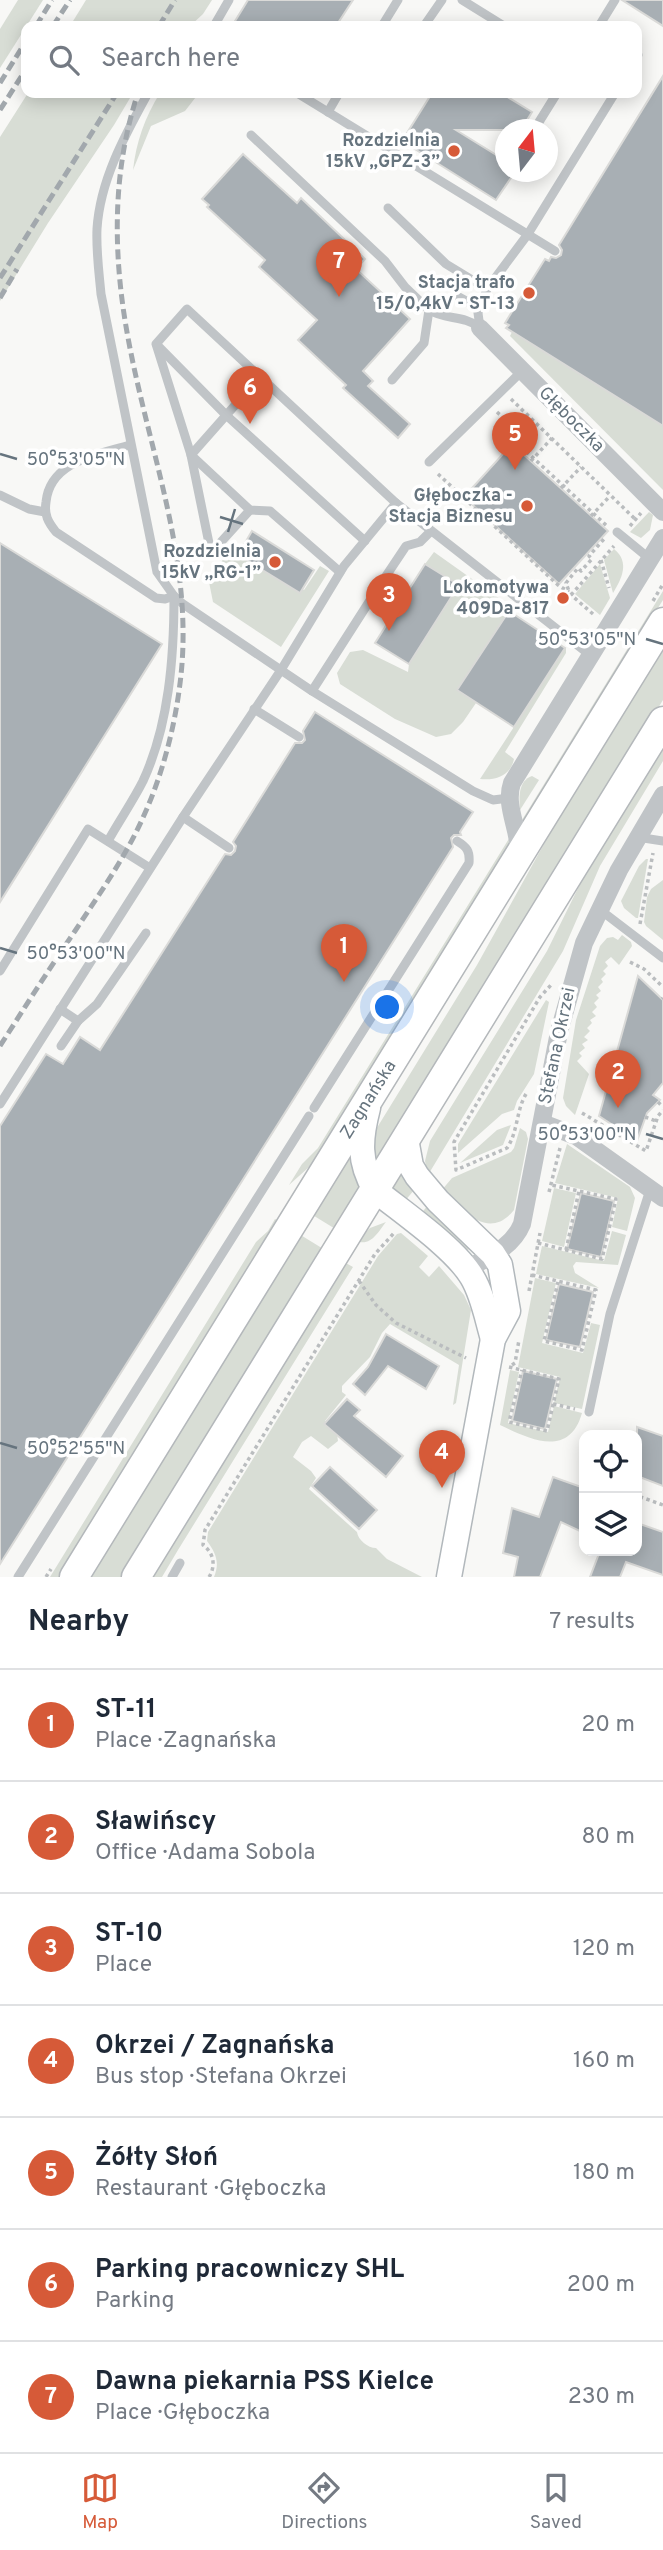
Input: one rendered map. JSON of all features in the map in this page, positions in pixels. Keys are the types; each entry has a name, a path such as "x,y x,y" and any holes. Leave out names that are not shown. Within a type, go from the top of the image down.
{"main road":[{"name":"Zagnańska","path":"75,1577 663,622"},
{"path":"136,1577 663,721"}],"street":[{"name":"Głęboczka","path":"480,328 663,512"},
{"path":"517,860 519,840 509,798 514,778 663,538"},
{"path":"638,837 663,795"},
{"name":"Stefana Okrzei","path":"467,1269 513,1240 522,1224 559,1032 572,981 584,943 599,909 638,837"},
{"path":"371,1097 361,1138 367,1176 375,1189 461,1261 480,1293 493,1339"},
{"path":"542,1124 576,1136 657,1194"},
{"path":"406,1139 411,1166 417,1176 438,1201 493,1254 502,1272 508,1311 493,1339 449,1577"}],"lane":[{"path":"217,21 229,0"},
{"path":"385,21 398,0"},
{"path":"428,21 442,0"},
{"path":"462,0 496,21"},
{"path":"602,21 615,0"},
{"path":"145,98 114,158 97,226 101,294 157,572 174,596 312,691 473,792 493,800 509,798"},
{"path":"305,98 555,251"},
{"path":"328,112 337,98"},
{"path":"541,119 554,98"},
{"path":"480,328 477,320 479,308 487,289 528,234 612,98"},
{"path":"251,135 385,261 405,288 429,310 437,316 467,319 480,328"},
{"path":"388,208 446,264 487,289"},
{"path":"457,296 479,308"},
{"path":"156,344 187,309 396,503 590,655"},
{"path":"392,380 424,343 429,310"},
{"path":"156,344 226,415 365,541"},
{"path":"156,344 191,454 211,553 250,510"},
{"path":"429,462 522,371"},
{"path":"191,454 260,377"},
{"path":"130,445 65,468 55,475 50,484 45,512 48,522 56,532 156,598 174,596"},
{"path":"191,454 250,510 270,511 340,572"},
{"path":"0,495 29,509 45,512"},
{"path":"0,1104 183,817 281,670 340,572 396,503"},
{"path":"384,579 401,551 406,546 426,538 431,531"},
{"path":"617,532 650,559"},
{"path":"312,691 376,591"},
{"path":"108,841 143,782 156,747 170,673 174,596"},
{"path":"254,709 299,737"},
{"path":"183,817 229,848"},
{"path":"0,971 88,829 150,868"},
{"path":"638,837 663,841"},
{"path":"18,1577 469,863 470,854 466,846 457,841"},
{"path":"599,909 663,958"},
{"path":"61,1046 78,1021 97,1004 146,933"},
{"path":"60,1009 78,1021"},
{"path":"586,1411 610,1314 657,1194"},
{"path":"172,1577 180,1563"}],"path":[{"path":"488,404 522,435 515,443 592,515 612,530 589,556 592,559 581,571 578,568 566,583 570,593"},
{"path":"519,406 635,519"},
{"path":"532,459 552,438"},
{"path":"429,462 445,481 592,613"},
{"path":"562,487 581,467"},
{"path":"592,515 610,496"},
{"path":"570,593 611,548"},
{"path":"601,560 612,599"},
{"path":"634,920 640,925 653,853"},
{"path":"630,962 644,969 663,987"},
{"path":"527,1093 521,1103 507,1149 456,1170 454,1142 540,997 553,983 553,992"},
{"path":"582,1113 646,1152 663,1108 658,1101"},
{"path":"645,1118 657,1121"},
{"path":"548,1195 559,1159 563,1130"},
{"path":"538,1243 602,1259 616,1199 551,1185"},
{"path":"566,1250 579,1191"},
{"path":"609,1228 618,1230"},
{"path":"209,1577 213,1560 211,1553 203,1545 205,1530 376,1254 400,1230"},
{"path":"527,1301 541,1230"},
{"path":"532,1275 596,1290 582,1350 544,1341 558,1282"},
{"path":"359,1281 376,1305 396,1323 448,1351 468,1358"},
{"path":"519,1338 514,1363 507,1367 522,1370 559,1379 547,1431 509,1422 522,1370"},
{"path":"553,1404 586,1411"},
{"path":"642,1497 663,1505"}],"shaded area":[{"path":"18,0 43,0 30,21 21,21 21,35 0,68 0,29"},
{"path":"86,0 212,0 195,21 73,21"},
{"path":"25,98 130,98 0,301 0,137"},
{"path":"157,98 195,98 185,111 151,126 133,170 136,150"},
{"path":"512,332 663,426 663,490 510,336"},
{"path":"649,512 653,515 650,530 641,538 630,532"},
{"path":"614,549 622,559 623,570 613,593 604,560"},
{"path":"240,550 304,590 320,566 329,571 281,647 213,602 209,582 227,553"},
{"path":"434,552 503,601 509,611 458,690 476,703 451,734 436,737 395,719 340,684 337,673 350,652 363,650 408,672 409,664 459,585 425,564"},
{"path":"600,564 610,598 600,615 575,594"},
{"path":"663,591 663,600 522,822 522,820"},
{"path":"663,643 663,700 376,1165 371,1152 375,1131 477,965 580,779"},
{"path":"566,647 566,653 505,752 514,759 510,769 497,778 480,779"},
{"path":"663,743 663,761 600,866 563,951 428,1175 425,1161 430,1141 547,951 586,872"},
{"path":"532,776 539,780 520,810 522,786 527,778"},
{"path":"510,837 510,844 318,1159 289,1185 302,1164 318,1148"},
{"path":"646,859 636,918 624,908 621,901 639,866"},
{"path":"663,880 663,940 644,922 647,897 651,889"},
{"path":"622,935 632,946 619,965 611,957 605,962 608,966 603,971 606,974 598,987 601,991 596,995 599,998 594,1003 597,1007 592,1012 596,1016 590,1020 592,1023 587,1028 590,1031 584,1037 588,1040 582,1044 585,1048 579,1053 582,1056 577,1061 589,1074 575,1115 566,1106 563,1098 576,1020 600,946 607,938 618,940"},
{"path":"546,1000 549,1002 534,1074 514,1110 502,1114 458,1153 458,1144"},
{"path":"511,1125 503,1145 460,1163 497,1130"},
{"path":"520,1128 526,1132 528,1139 514,1210 504,1219 485,1223 466,1213 441,1191 452,1178 511,1152"},
{"path":"567,1144 630,1187 635,1198 627,1231 612,1227 618,1198 555,1183"},
{"path":"351,1155 363,1188 337,1230 311,1214 347,1156"},
{"path":"402,1170 414,1190 405,1201 391,1188"},
{"path":"554,1188 576,1193 564,1247 542,1241"},
{"path":"428,1205 472,1248 465,1251 420,1215"},
{"path":"275,1219 281,1222 68,1566 59,1577 50,1577 256,1242 268,1231"},
{"path":"386,1222 370,1240 356,1241 370,1228"},
{"path":"612,1231 626,1235 618,1265 576,1262 573,1266 575,1273 599,1288 536,1274 542,1246 604,1261"},
{"path":"401,1233 428,1256 419,1267 429,1277 439,1266 464,1295 471,1310 456,1403 453,1405 459,1365 390,1324 382,1333 370,1357 342,1386 342,1392 346,1395 325,1421 337,1434 338,1441 328,1449 311,1436 302,1442 293,1457 316,1478 309,1489 357,1532 364,1543 376,1548 387,1559 422,1577 214,1577 217,1563 207,1541 208,1532 378,1256 397,1234"},
{"path":"299,1234 325,1250 123,1577 88,1577"},
{"path":"344,1262 353,1267 162,1577 149,1577"},
{"path":"535,1278 556,1283 542,1343 583,1353 591,1323 600,1325 582,1409 554,1403 560,1377 518,1367"},
{"path":"510,1370 519,1372 508,1423 548,1432 554,1406 582,1413 576,1427 568,1436 547,1442 523,1436 500,1425"}],"building":[{"path":"248,0 353,0 339,21 235,21"},
{"path":"622,0 663,0 663,26"},
{"path":"663,76 663,426 506,328 509,325 505,323 545,259 549,261 551,257 561,255 559,245"},
{"name":"Rozdzielnia 15kV „GPZ-3”","path":"429,98 509,98 532,112 528,119 495,119 495,130 456,130 495,154 495,182 508,182 496,200 402,141"},
{"path":"243,154 297,203 301,198 365,259 356,269 410,319 363,371 373,381 368,386 410,424 398,438 343,388 346,385 298,340 317,320 259,267 265,260 207,207 209,205 202,199"},
{"name":"Głęboczka - Stacja Biznesu","path":"512,444 608,531 559,584 464,497"},
{"name":"Rozdzielnia 15kV „RG-1”","path":"252,531 314,570 300,593 238,555"},
{"path":"0,543 162,644 0,902"},
{"path":"425,564 459,585 409,664 375,643"},
{"path":"509,611 565,648 514,727 457,690"},
{"path":"315,712 473,812 460,832 461,835 451,838 453,847 0,1564 0,1126 46,1054 63,1064 80,1037 100,1050 225,854 231,855 235,851 233,842 295,743 305,740 303,731"},
{"path":"638,976 663,1000 663,1083 653,1095 660,1100 647,1113 637,1141 599,1116"},
{"path":"581,1193 614,1201 601,1257 567,1249"},
{"path":"559,1284 593,1292 580,1347 546,1340"},
{"path":"386,1334 439,1366 426,1389 388,1366 365,1395 353,1384 368,1367"},
{"path":"523,1371 557,1379 545,1429 512,1421"},
{"path":"347,1399 360,1410 354,1416 403,1456 386,1477 324,1424"},
{"path":"637,1427 663,1436 663,1486 642,1478 642,1430 637,1430"},
{"path":"330,1467 377,1510 359,1529 312,1486"},
{"path":"553,1477 579,1486 579,1531 561,1522 540,1577 514,1577 518,1557 503,1553 512,1508 539,1517"},
{"path":"642,1525 663,1532 663,1575 626,1562 620,1577 590,1577 598,1556 642,1556"}],"railway":[{"path":"39,21 52,0"},
{"path":"56,21 70,0"},
{"path":"162,21 175,0"},
{"path":"0,83 21,49"},
{"path":"0,110 21,77"},
{"path":"0,278 114,98"},
{"path":"0,1046 113,874 138,829 163,763 179,693 183,633 181,591 167,508 129,343 120,280 117,217 119,186 129,124 137,98"},
{"path":"0,298 17,269"}],"place":[{"name":"Rozdzielnia 15kV „GPZ-3”","path":"454,151"},
{"name":"Stacja trafo 15/0,4kV - ST-13","path":"529,293"},
{"name":"Dawna piekarnia PSS Kielce","path":"339,297"},
{"name":"Parking pracowniczy SHL","path":"250,424"},
{"name":"Żółty Słoń","path":"515,470"},
{"name":"Głęboczka - Stacja Biznesu","path":"527,506"},
{"name":"Rozdzielnia 15kV „RG-1”","path":"275,562"},
{"name":"Lokomotywa 409Da-817","path":"563,598"},
{"name":"ST-10","path":"389,631"},
{"name":"ST-11","path":"344,982"},
{"name":"Sławińscy","path":"618,1108"},
{"name":"Okrzei / Zagnańska","path":"442,1488"}]}
